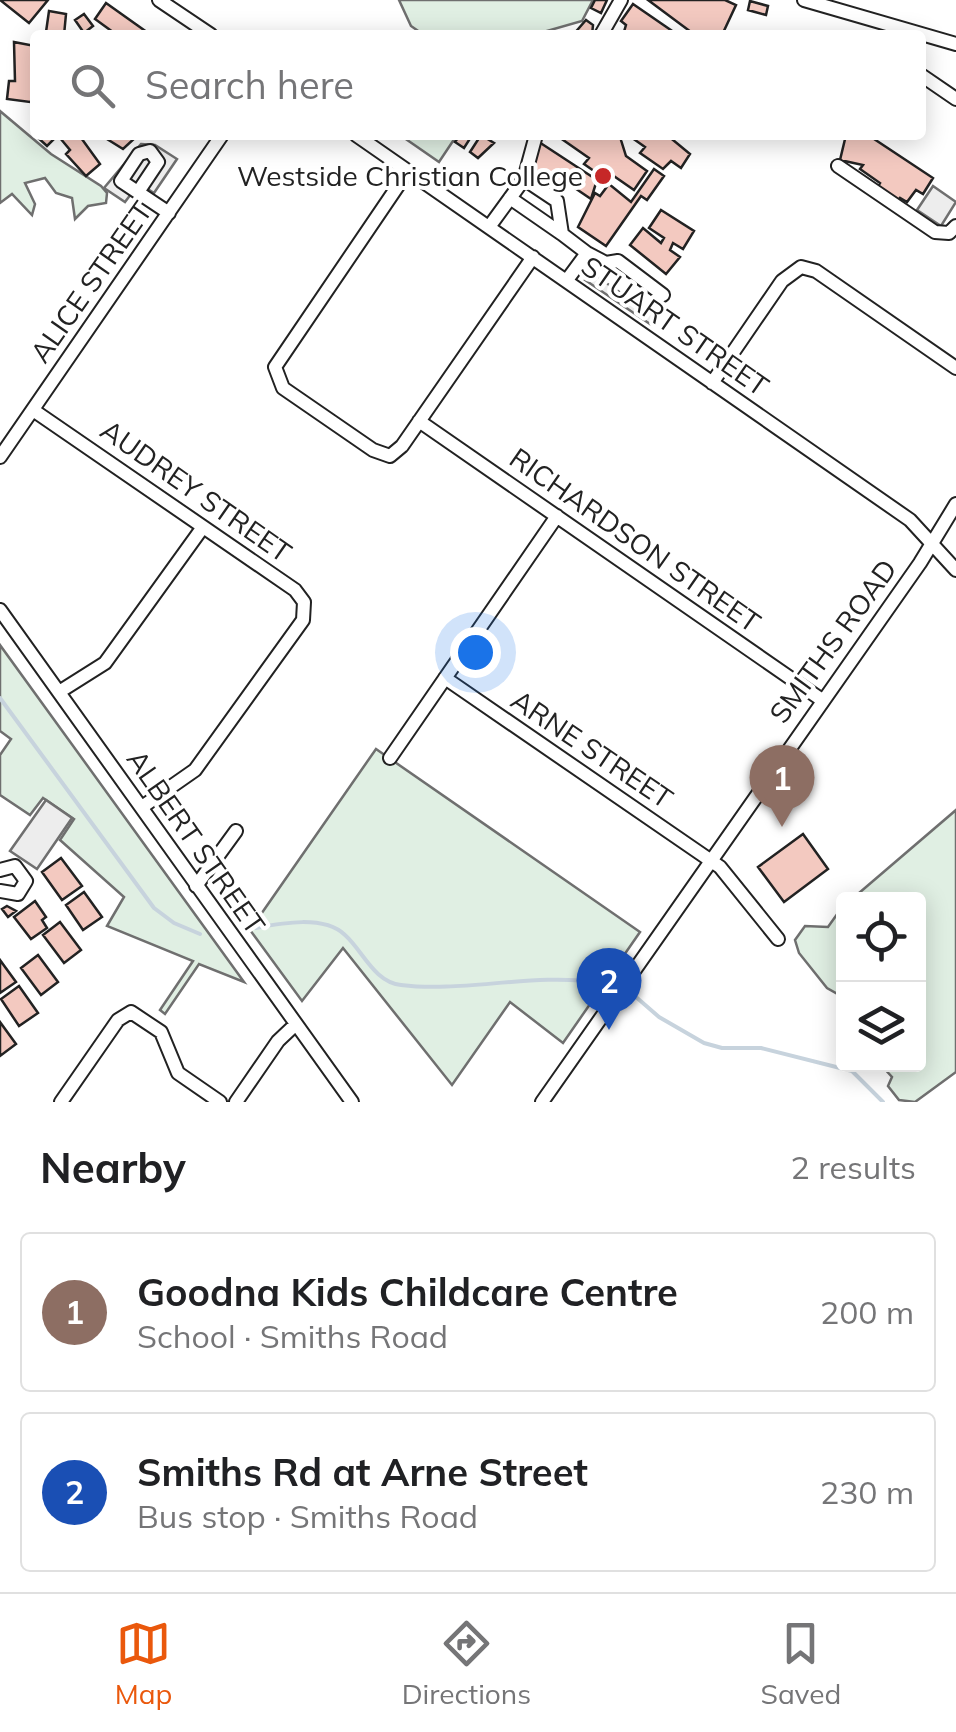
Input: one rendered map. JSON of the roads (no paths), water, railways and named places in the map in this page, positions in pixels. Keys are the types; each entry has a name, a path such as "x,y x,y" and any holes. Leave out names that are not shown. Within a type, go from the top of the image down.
{"street":[{"path":"159,0 203,30"},
{"path":"604,30 622,0"},
{"path":"804,0 904,30"},
{"path":"926,36 956,44"},
{"path":"926,79 956,99"},
{"name":"ALICE STREET","path":"0,456 219,140"},
{"name":"STUART STREET","path":"363,140 910,520 956,570"},
{"path":"489,227 524,179 535,140"},
{"path":"838,166 936,232 946,234 956,226"},
{"path":"408,171 280,357 275,373 283,388 384,456 398,451 533,257"},
{"path":"524,179 558,201 562,234"},
{"path":"138,192 169,213"},
{"path":"510,198 587,252 606,263 618,261 663,295"},
{"path":"566,280 587,252"},
{"path":"712,382 782,281 801,267 816,270 956,368"},
{"name":"AUDREY STREET","path":"33,410 295,590 304,602 302,620 195,770 142,808"},
{"name":"RICHARDSON STREET","path":"419,422 822,700"},
{"name":"SMITHS ROAD","path":"542,1102 956,504"},
{"path":"390,758 557,516"},
{"path":"59,692 105,663 202,527"},
{"name":"ALBERT STREET","path":"0,610 352,1102"},
{"name":"ARNE STREET","path":"444,678 710,860 732,879 778,939"},
{"path":"196,886 236,831"},
{"path":"0,870 15,866 26,881 18,894 0,892"},
{"path":"61,1102 118,1020 132,1012 142,1015 161,1032 178,1072 220,1102"},
{"path":"236,1102 278,1042 296,1024"}],"waterway":[{"path":"0,698 154,908 174,923 200,934"},
{"path":"256,928 302,922 326,925 345,935 383,978 401,985 449,987 551,980 602,983"},
{"path":"636,997 659,1017 704,1043 722,1048 761,1048 852,1071 883,1102"}],"place":[{"name":"Westside Christian College","path":"603,176"},
{"name":"Goodna Kids Childcare Centre","path":"782,827"},
{"name":"Smiths Rd at Arne Street","path":"609,1030"}]}
